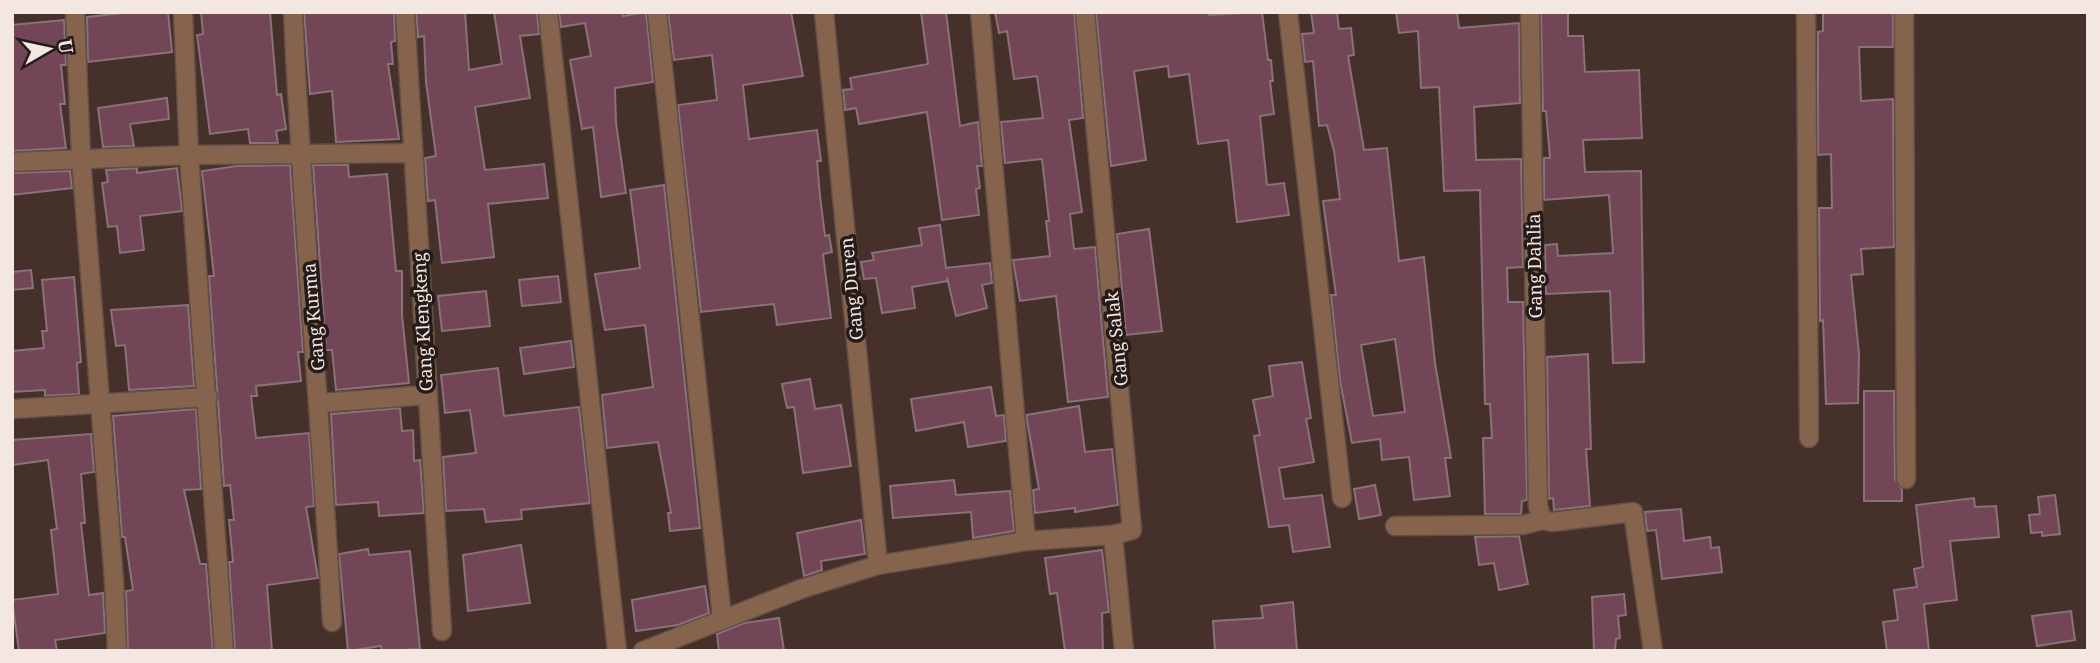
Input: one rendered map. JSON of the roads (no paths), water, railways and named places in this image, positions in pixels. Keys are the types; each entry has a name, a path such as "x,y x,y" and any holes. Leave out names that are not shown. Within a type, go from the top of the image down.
{"street":[{"path":"75,12 81,158 114,581 117,651"},
{"path":"183,12 189,155 224,651"},
{"name":"Gang Kurma","path":"293,12 332,622"},
{"name":"Gang Klengkeng","path":"405,12 442,631"},
{"path":"548,12 617,651"},
{"path":"657,12 722,618"},
{"name":"Gang Duren","path":"824,12 878,565"},
{"path":"980,12 1026,541"},
{"name":"Gang Salak","path":"1085,12 1134,521 1132,530 1113,535"},
{"path":"1288,12 1342,498"},
{"name":"Gang Dahlia","path":"1530,12 1538,492 1542,520"},
{"path":"1806,12 1809,438"},
{"path":"1904,12 1906,479"},
{"path":"12,162 189,155 412,153"},
{"path":"320,403 427,395"},
{"path":"12,409 208,397"},
{"path":"1395,526 1523,525 1542,520 1633,512 1653,651"},
{"path":"643,651 722,618 878,565 1026,541 1113,535 1124,651"}]}
